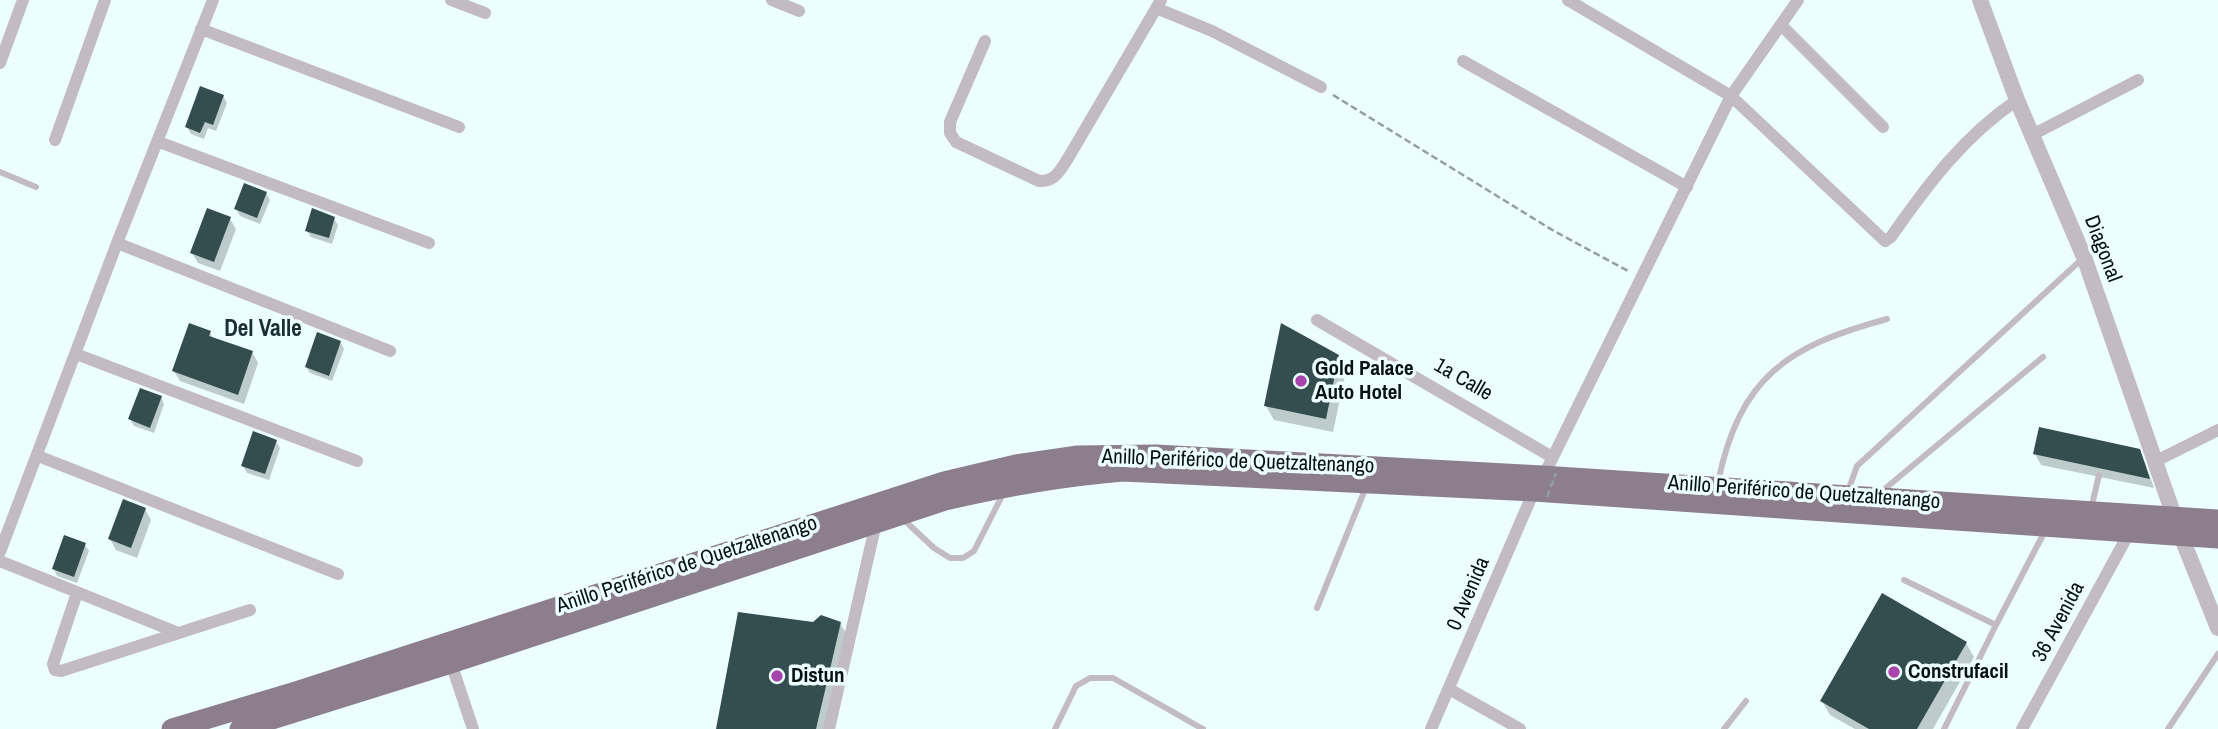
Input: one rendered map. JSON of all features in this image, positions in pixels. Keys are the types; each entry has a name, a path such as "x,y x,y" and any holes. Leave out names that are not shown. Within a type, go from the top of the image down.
{"highway":[{"name":"Anillo Periférico de Quetzaltenango","path":"172,729 312,687 944,482 1016,465 1078,456 1156,455 2090,510 2178,526 2218,538"},
{"name":"Anillo Periférico de Quetzaltenango","path":"240,729 289,717 945,500 1007,485 1065,476 1123,471 1368,482 1546,479 2129,533 2218,520"}],"street":[{"path":"0,62 23,0"},
{"path":"55,140 106,0"},
{"path":"0,552 213,0"},
{"path":"451,0 485,13"},
{"path":"772,0 799,11"},
{"path":"1568,0 1731,96 1885,241 1891,237 1956,151 2017,100"},
{"name":"0 Avenida","path":"1431,729 1641,278 1731,96 1798,0"},
{"name":"Diagonal","path":"1980,0 2017,100 2084,257 2178,526 2218,628"},
{"path":"985,41 950,121 950,133 956,142 1038,181 1047,181 1057,176 1158,4 1321,87"},
{"path":"1781,25 1882,127"},
{"path":"201,29 459,127"},
{"path":"1463,61 1687,187"},
{"path":"2032,135 2138,80"},
{"path":"159,142 429,243"},
{"path":"117,243 390,351"},
{"name":"1a Calle","path":"1317,320 1546,479"},
{"path":"76,354 357,460"},
{"path":"2156,461 2218,430"},
{"path":"38,456 338,574"},
{"path":"829,729 846,664 876,523"},
{"name":"36 Avenida","path":"2022,729 2129,533"},
{"path":"0,561 176,632"},
{"path":"77,593 53,664 55,670 61,671 250,610"},
{"path":"451,663 473,729"},
{"path":"1449,689 1520,729"}],"lane":[{"path":"0,172 36,187"},
{"path":"1846,496 1857,466 2084,257"},
{"path":"1717,487 1737,418 1772,371 1808,346 1847,330 1887,319"},
{"path":"1874,498 2043,357"},
{"path":"2090,510 2099,475"},
{"path":"1318,608 1368,482"},
{"path":"899,515 934,548 950,558 963,558 974,551 1007,485"},
{"path":"1944,729 2046,527"},
{"path":"1904,580 1996,625"},
{"path":"2168,729 2218,654"},
{"path":"1055,729 1076,687 1090,678 1112,678 1203,729"},
{"path":"1724,729 1746,701"}],"path":[{"path":"1321,87 1554,231 1641,278"}],"building":[{"path":"200,86 224,95 213,125 205,122 200,133 185,127"},
{"path":"244,183 267,192 257,218 234,209"},
{"path":"207,208 231,217 214,262 190,253"},
{"path":"312,208 335,217 329,238 305,231"},
{"path":"189,323 211,331 209,336 253,351 238,395 172,371"},
{"name":"Gold Palace Auto Hotel","path":"1281,323 1339,355 1326,419 1264,406"},
{"path":"317,332 341,341 329,376 305,367"},
{"path":"140,388 162,396 150,428 128,419"},
{"path":"2039,427 2140,449 2150,479 2033,454"},
{"path":"253,431 277,440 265,474 241,466"},
{"path":"123,499 146,508 131,548 108,539"},
{"path":"64,535 86,543 74,577 52,569"},
{"name":"Construfacil","path":"1882,593 1967,642 1917,729 1869,729 1820,701"},
{"name":"Distun","path":"738,612 813,622 821,615 841,622 816,729 716,729"}],"place":[{"name":"Gold Palace Auto Hotel","path":"1301,381"},
{"name":"Construfacil","path":"1894,672"},
{"name":"Distun","path":"777,676"}],"district":[{"name":"Del Valle","path":"263,330"}]}
